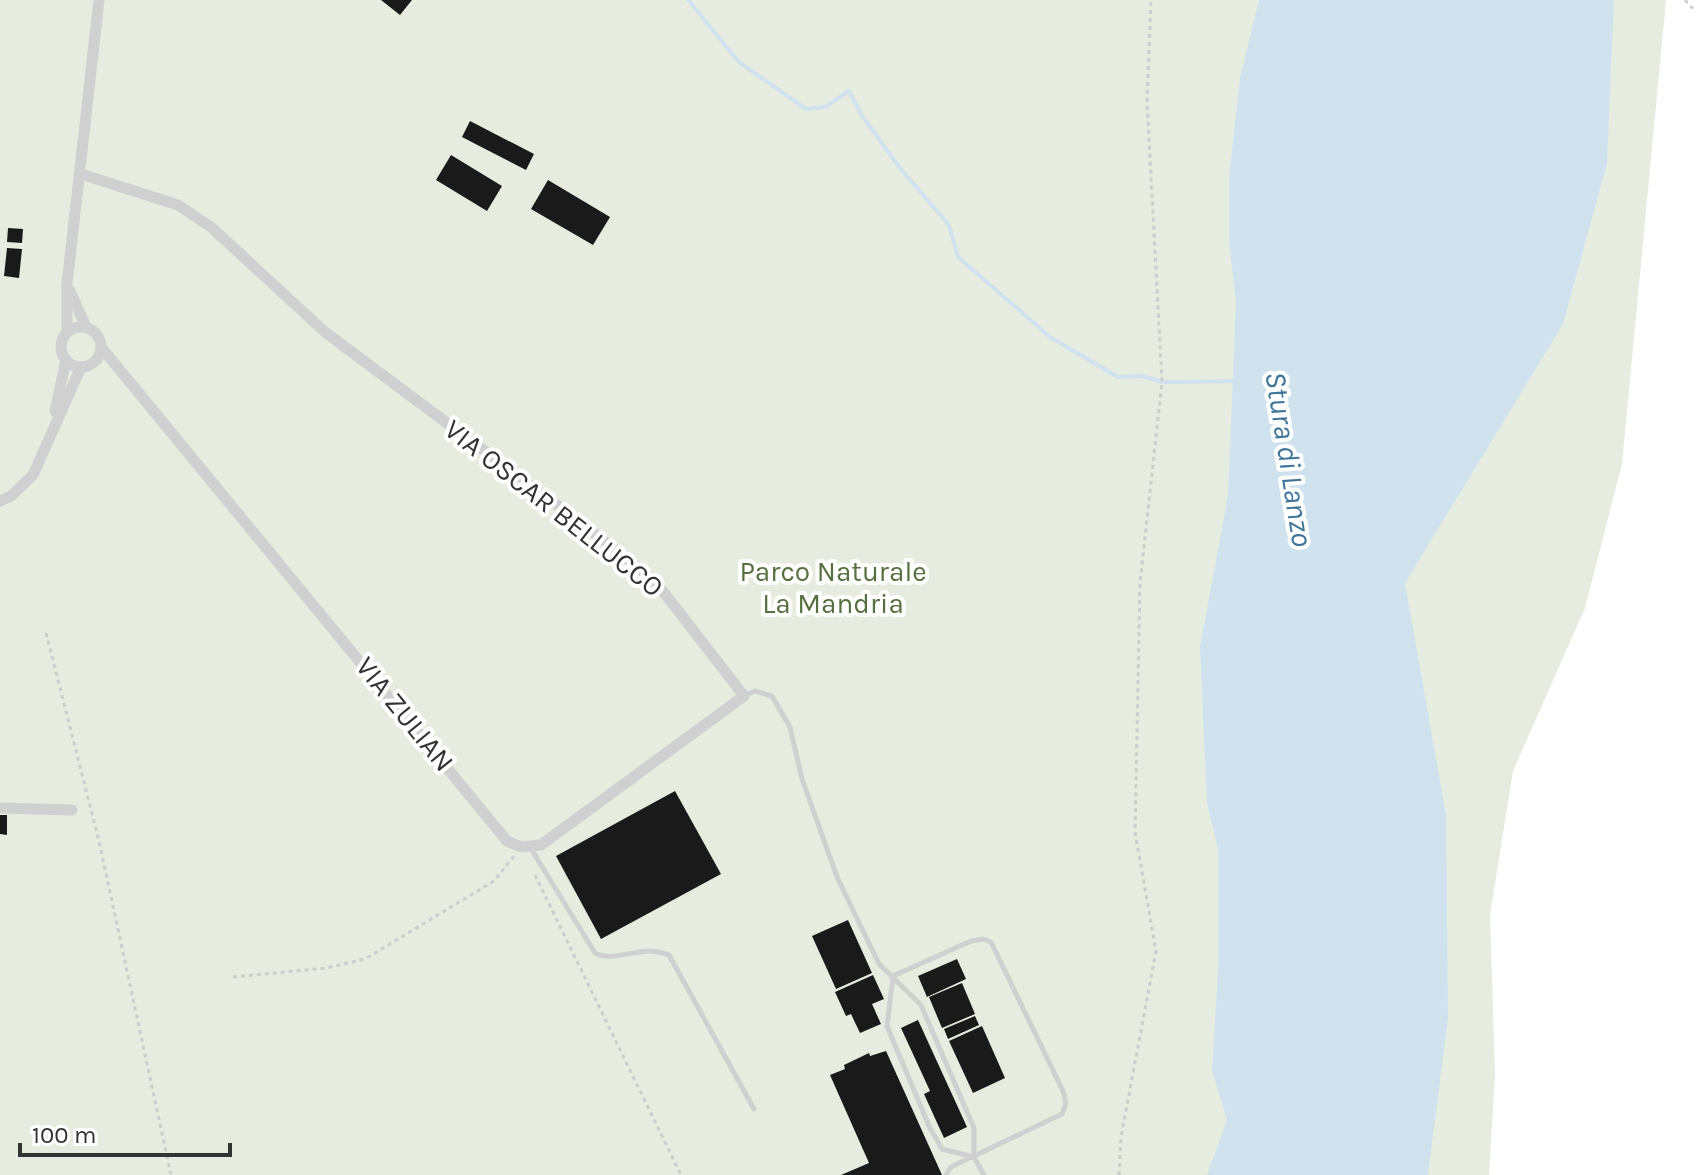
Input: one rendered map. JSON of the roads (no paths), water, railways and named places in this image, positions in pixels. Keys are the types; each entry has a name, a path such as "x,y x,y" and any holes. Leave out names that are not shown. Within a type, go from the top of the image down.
{"street":[{"path":"67,332 67,284 99,0"},
{"name":"VIA OSCAR BELLUCCO","path":"81,174 178,205 211,227 325,332 573,516 655,581 744,696"},
{"path":"67,284 86,327"},
{"path":"0,501 11,496 33,475 49,435 87,365 99,356 101,347 94,331 86,327 75,327 67,332 62,341 61,351 66,360 49,435"},
{"name":"VIA ZULIAN","path":"101,347 507,841 525,847"},
{"path":"66,360 87,365 119,366"},
{"path":"525,847 541,845 744,696"},
{"path":"0,808 72,810"}],"lane":[{"path":"744,696 755,691 772,696 780,707 790,727 802,779 837,877 879,964 921,1005 974,1128 974,1157 984,1175"},
{"path":"525,847 595,953 610,957 658,950 669,955 754,1109"},
{"path":"893,976 971,941 983,939 991,942 1063,1091 1066,1103 1062,1114 951,1167 946,1175"},
{"path":"893,976 887,1026 929,1126 942,1149 974,1157"}],"water":[{"name":"Stura di Lanzo","path":"1259,0 1614,0 1607,163 1563,324 1405,583 1446,815 1448,1017 1428,1175 1207,1175 1227,1120 1212,1070 1218,971 1218,849 1207,803 1200,647 1228,496 1236,302 1229,242 1229,177 1240,78"}],"waterway":[{"path":"688,0 739,62 806,109 825,107 849,91 861,114 899,167 949,225 958,257 1050,337 1118,377 1143,376 1162,382 1238,381"}],"park label":[{"name":"Parco Naturale La Mandria","path":"833,587"}]}
